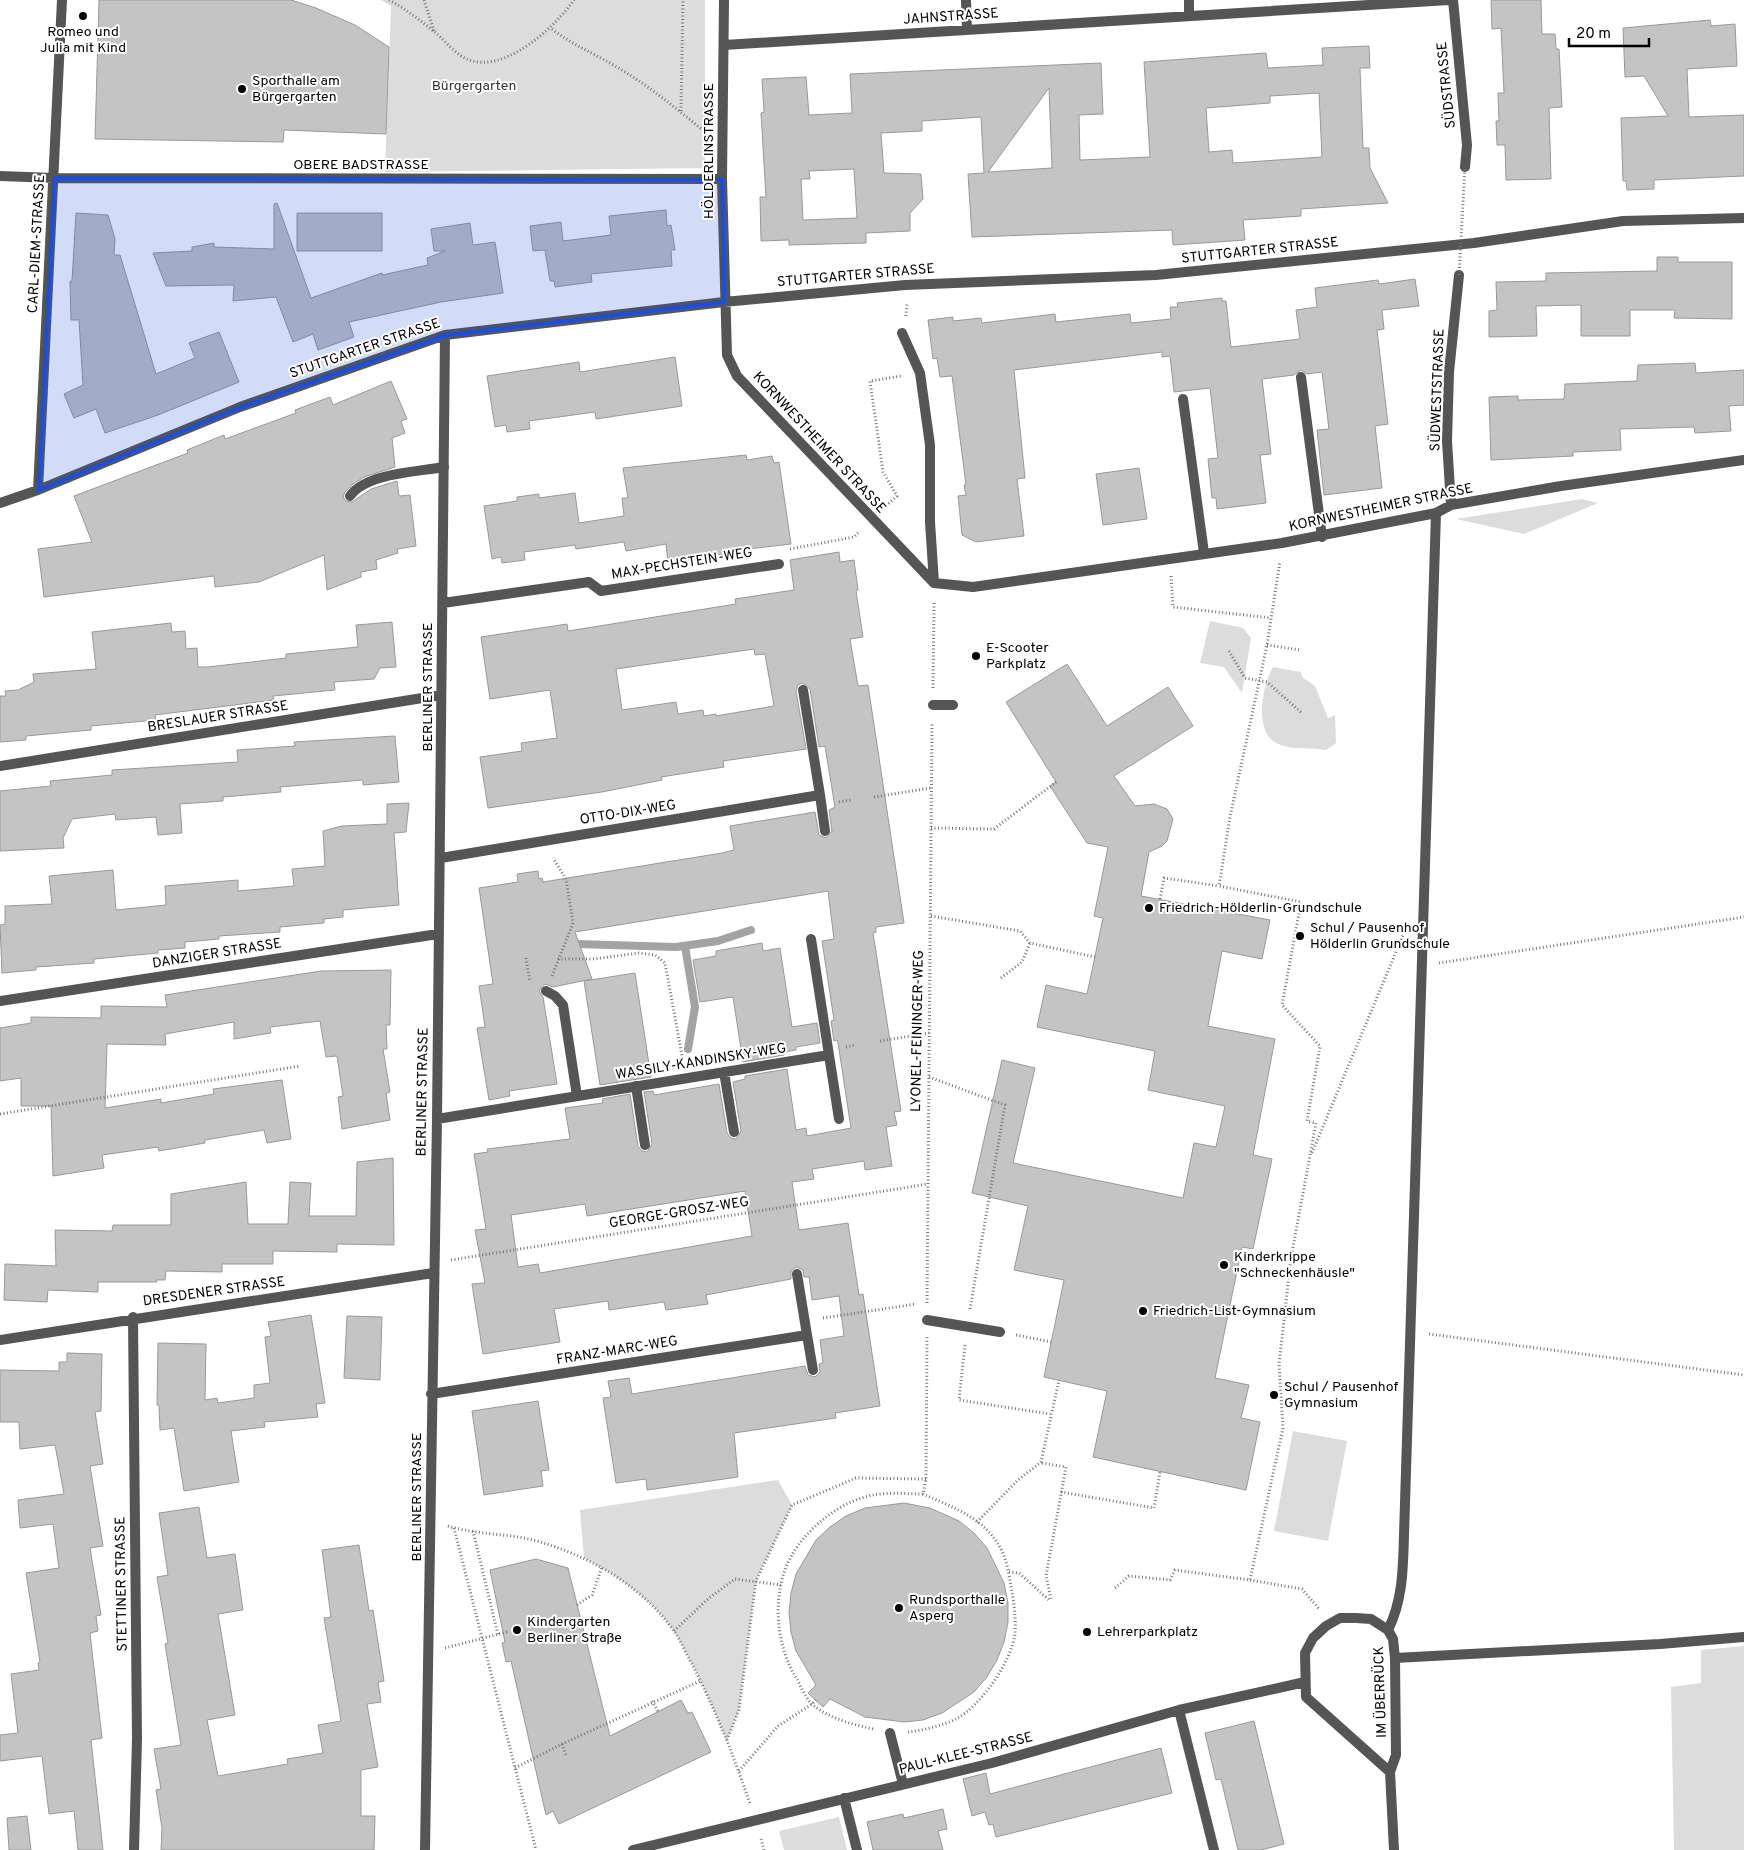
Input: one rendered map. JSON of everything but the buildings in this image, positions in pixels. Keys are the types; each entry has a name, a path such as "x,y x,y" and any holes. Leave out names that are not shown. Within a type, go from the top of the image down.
{"street":[{"name":"CARL-DIEM-STRASSE","path":"38,490 62,0"},
{"name":"HÖLDERLINSTRASSE","path":"724,0 722,148 724,302"},
{"path":"966,0 967,30"},
{"path":"1189,0 1189,15"},
{"name":"JAHNSTRASSE","path":"724,45 1451,0"},
{"name":"SÜDSTRASSE","path":"1451,0 1467,145 1465,167"},
{"name":"OBERE BADSTRASSE","path":"0,176 54,178 722,179"},
{"name":"STUTTGARTER STRASSE","path":"0,503 38,490 240,407 445,335 724,302 905,285 1156,275 1474,243 1623,221 1744,218"},
{"name":"SÜDWESTSTRASSE","path":"1451,506 1447,441 1449,372 1459,275"},
{"name":"KORNWESTHEIMER STRASSE","path":"724,302 727,355 737,376 934,583 973,587 1322,537 1436,513 1451,506 1562,486 1744,460"},
{"path":"902,333 920,373 930,445 930,522 934,583"},
{"name":"BERLINER STRASSE","path":"425,1850 430,1652 431,1394 437,1119 438,934 441,858 445,335"},
{"path":"1301,377 1322,537"},
{"path":"1183,399 1204,553"},
{"path":"350,496 361,484 373,479 444,467"},
{"path":"1388,1630 1396,1614 1402,1588 1436,513"},
{"name":"MAX-PECHSTEIN-WEG","path":"443,603 589,582 601,591 779,564"},
{"path":"803,690 825,831"},
{"name":"BRESLAUER STRASSE","path":"0,766 441,695"},
{"path":"933,705 952,705"},
{"name":"OTTO-DIX-WEG","path":"441,858 820,795"},
{"name":"DANZIGER STRASSE","path":"0,1001 438,934"},
{"path":"811,938 839,1119"},
{"path":"546,991 555,996 563,1005 577,1096"},
{"name":"WASSILY-KANDINSKY-WEG","path":"437,1119 829,1055"},
{"path":"724,1072 734,1132"},
{"path":"636,1086 645,1145"},
{"name":"DRESDENER STRASSE","path":"0,1340 433,1268"},
{"path":"797,1274 813,1370"},
{"name":"STETTINER STRASSE","path":"133,1318 137,1729 134,1850"},
{"path":"927,1320 1000,1332"},
{"name":"FRANZ-MARC-WEG","path":"431,1394 807,1335"},
{"name":"IM ÜBERRÜCK","path":"1390,1772 1306,1697 1305,1654 1313,1638 1326,1626 1340,1618 1371,1619 1388,1630 1393,1639 1395,1658 1396,1755 1390,1772 1394,1850"},
{"path":"1395,1658 1660,1644 1744,1637"},
{"name":"PAUL-KLEE-STRASSE","path":"633,1850 1030,1753 1179,1710 1305,1682"},
{"path":"1179,1710 1214,1850"},
{"path":"890,1733 903,1784"},
{"path":"844,1798 857,1850"}],"path":[{"path":"389,0 404,8 457,53 470,60 486,61 506,56 536,41 552,29 574,0"},
{"path":"424,0 434,32"},
{"path":"681,111 683,0"},
{"path":"552,29 568,42 630,75 662,96 722,148"},
{"path":"1459,275 1465,167"},
{"path":"779,564 791,548 854,537 897,496 883,472 870,381 920,373"},
{"path":"1220,886 1230,817 1250,734 1258,680 1267,645 1282,543"},
{"path":"1170,558 1173,607 1271,618"},
{"name":"LYONEL-FEININGER-WEG","path":"923,1494 926,1479 934,583"},
{"path":"1267,645 1300,650"},
{"path":"1229,651 1245,678 1267,682 1302,712"},
{"path":"931,828 994,829 1056,782"},
{"path":"874,797 931,788"},
{"path":"530,843 553,858 566,878 573,924 546,991"},
{"path":"1160,900 1164,878 1220,886 1301,902 1282,1005 1320,1046 1307,1121 1316,1123 1291,1258 1278,1364 1283,1428 1250,1580"},
{"path":"931,916 1020,931 1030,943 1095,957"},
{"path":"1421,965 1744,917"},
{"path":"1309,1161 1405,931"},
{"path":"1001,978 1022,962 1030,943"},
{"path":"558,959 593,959 639,954 655,955 665,963 686,1078"},
{"path":"880,1041 929,1033"},
{"path":"0,1114 300,1066"},
{"path":"929,1077 1004,1105 967,1327 959,1400 1050,1414"},
{"name":"GEORGE-GROSZ-WEG","path":"433,1268 928,1184"},
{"path":"805,1321 927,1303"},
{"path":"1000,1332 1051,1342"},
{"path":"1411,1332 1744,1375"},
{"path":"977,1522 1018,1480 1042,1462 1050,1414 1059,1380"},
{"path":"1009,1572 1020,1573 1050,1600 1046,1576 1066,1467 1042,1462"},
{"path":"1060,1492 1154,1508 1160,1472"},
{"path":"727,1741 739,1710 756,1581 792,1505 856,1478 926,1479"},
{"path":"923,1494 960,1510 977,1522 998,1544 1009,1572 1014,1605 1015,1635 1004,1664 978,1701 957,1718 936,1727 890,1733 844,1722 812,1704 788,1665 779,1626 781,1586 792,1555 814,1528 841,1507 874,1495 923,1494"},
{"path":"430,1520 473,1532 536,1541 584,1558 602,1567 646,1600 674,1631 700,1681 739,1771 755,1819"},
{"path":"454,1528 536,1850"},
{"path":"473,1532 498,1635"},
{"path":"577,1605 592,1595 602,1567"},
{"path":"1115,1588 1130,1576 1170,1580 1175,1570 1302,1589 1324,1614 1326,1626"},
{"path":"674,1631 709,1598 735,1579 781,1586"},
{"path":"430,1652 507,1632"},
{"path":"515,1768 652,1701 700,1681"},
{"path":"739,1771 778,1726 816,1700"},
{"path":"652,1701 658,1711"},
{"path":"562,1744 566,1755"}],"highlighted area":[{"path":"54,178 722,179 724,302 445,335 240,407 38,490"}],"green space":[{"name":"Bürgergarten","path":"381,0 705,0 705,168 385,172 391,6"},
{"path":"1582,499 1598,503 1524,534 1456,519"},
{"path":"1210,621 1243,628 1251,638 1242,693 1224,667 1200,663"},
{"path":"1273,667 1301,672 1302,677 1315,686 1328,718 1335,715 1336,743 1326,750 1294,748 1276,743 1269,737 1264,728 1262,706 1266,684"},
{"path":"1293,1431 1347,1441 1328,1541 1274,1531"},
{"path":"778,1480 792,1505 756,1581 739,1710 727,1741 683,1646 667,1622 657,1610 634,1590 609,1572 584,1558 580,1510"},
{"path":"1744,1646 1744,1850 1674,1850 1671,1687 1701,1683 1701,1650"},
{"path":"839,1817 847,1850 784,1850 779,1831"}],"waterway":[{"path":"577,944 676,947 718,941 751,930"},
{"path":"685,946 695,1007 688,1049"}],"place":[{"name":"Romeo und Julia mit Kind","path":"83,16"},
{"name":"Sporthalle am Bürgergarten","path":"242,89"},
{"name":"E-Scooter Parkplatz","path":"976,656"},
{"name":"Friedrich-Hölderlin-Grundschule","path":"1149,908"},
{"name":"Schul / Pausenhof Hölderlin Grundschule","path":"1300,936"},
{"name":"Kinderkrippe \"Schneckenhäusle\"","path":"1224,1265"},
{"name":"Friedrich-List-Gymnasium","path":"1143,1311"},
{"name":"Schul / Pausenhof Gymnasium","path":"1274,1395"},
{"name":"Rundsporthalle Asperg","path":"899,1608"},
{"name":"Kindergarten Berliner Straße","path":"517,1630"},
{"name":"Lehrerparkplatz","path":"1087,1632"}]}
